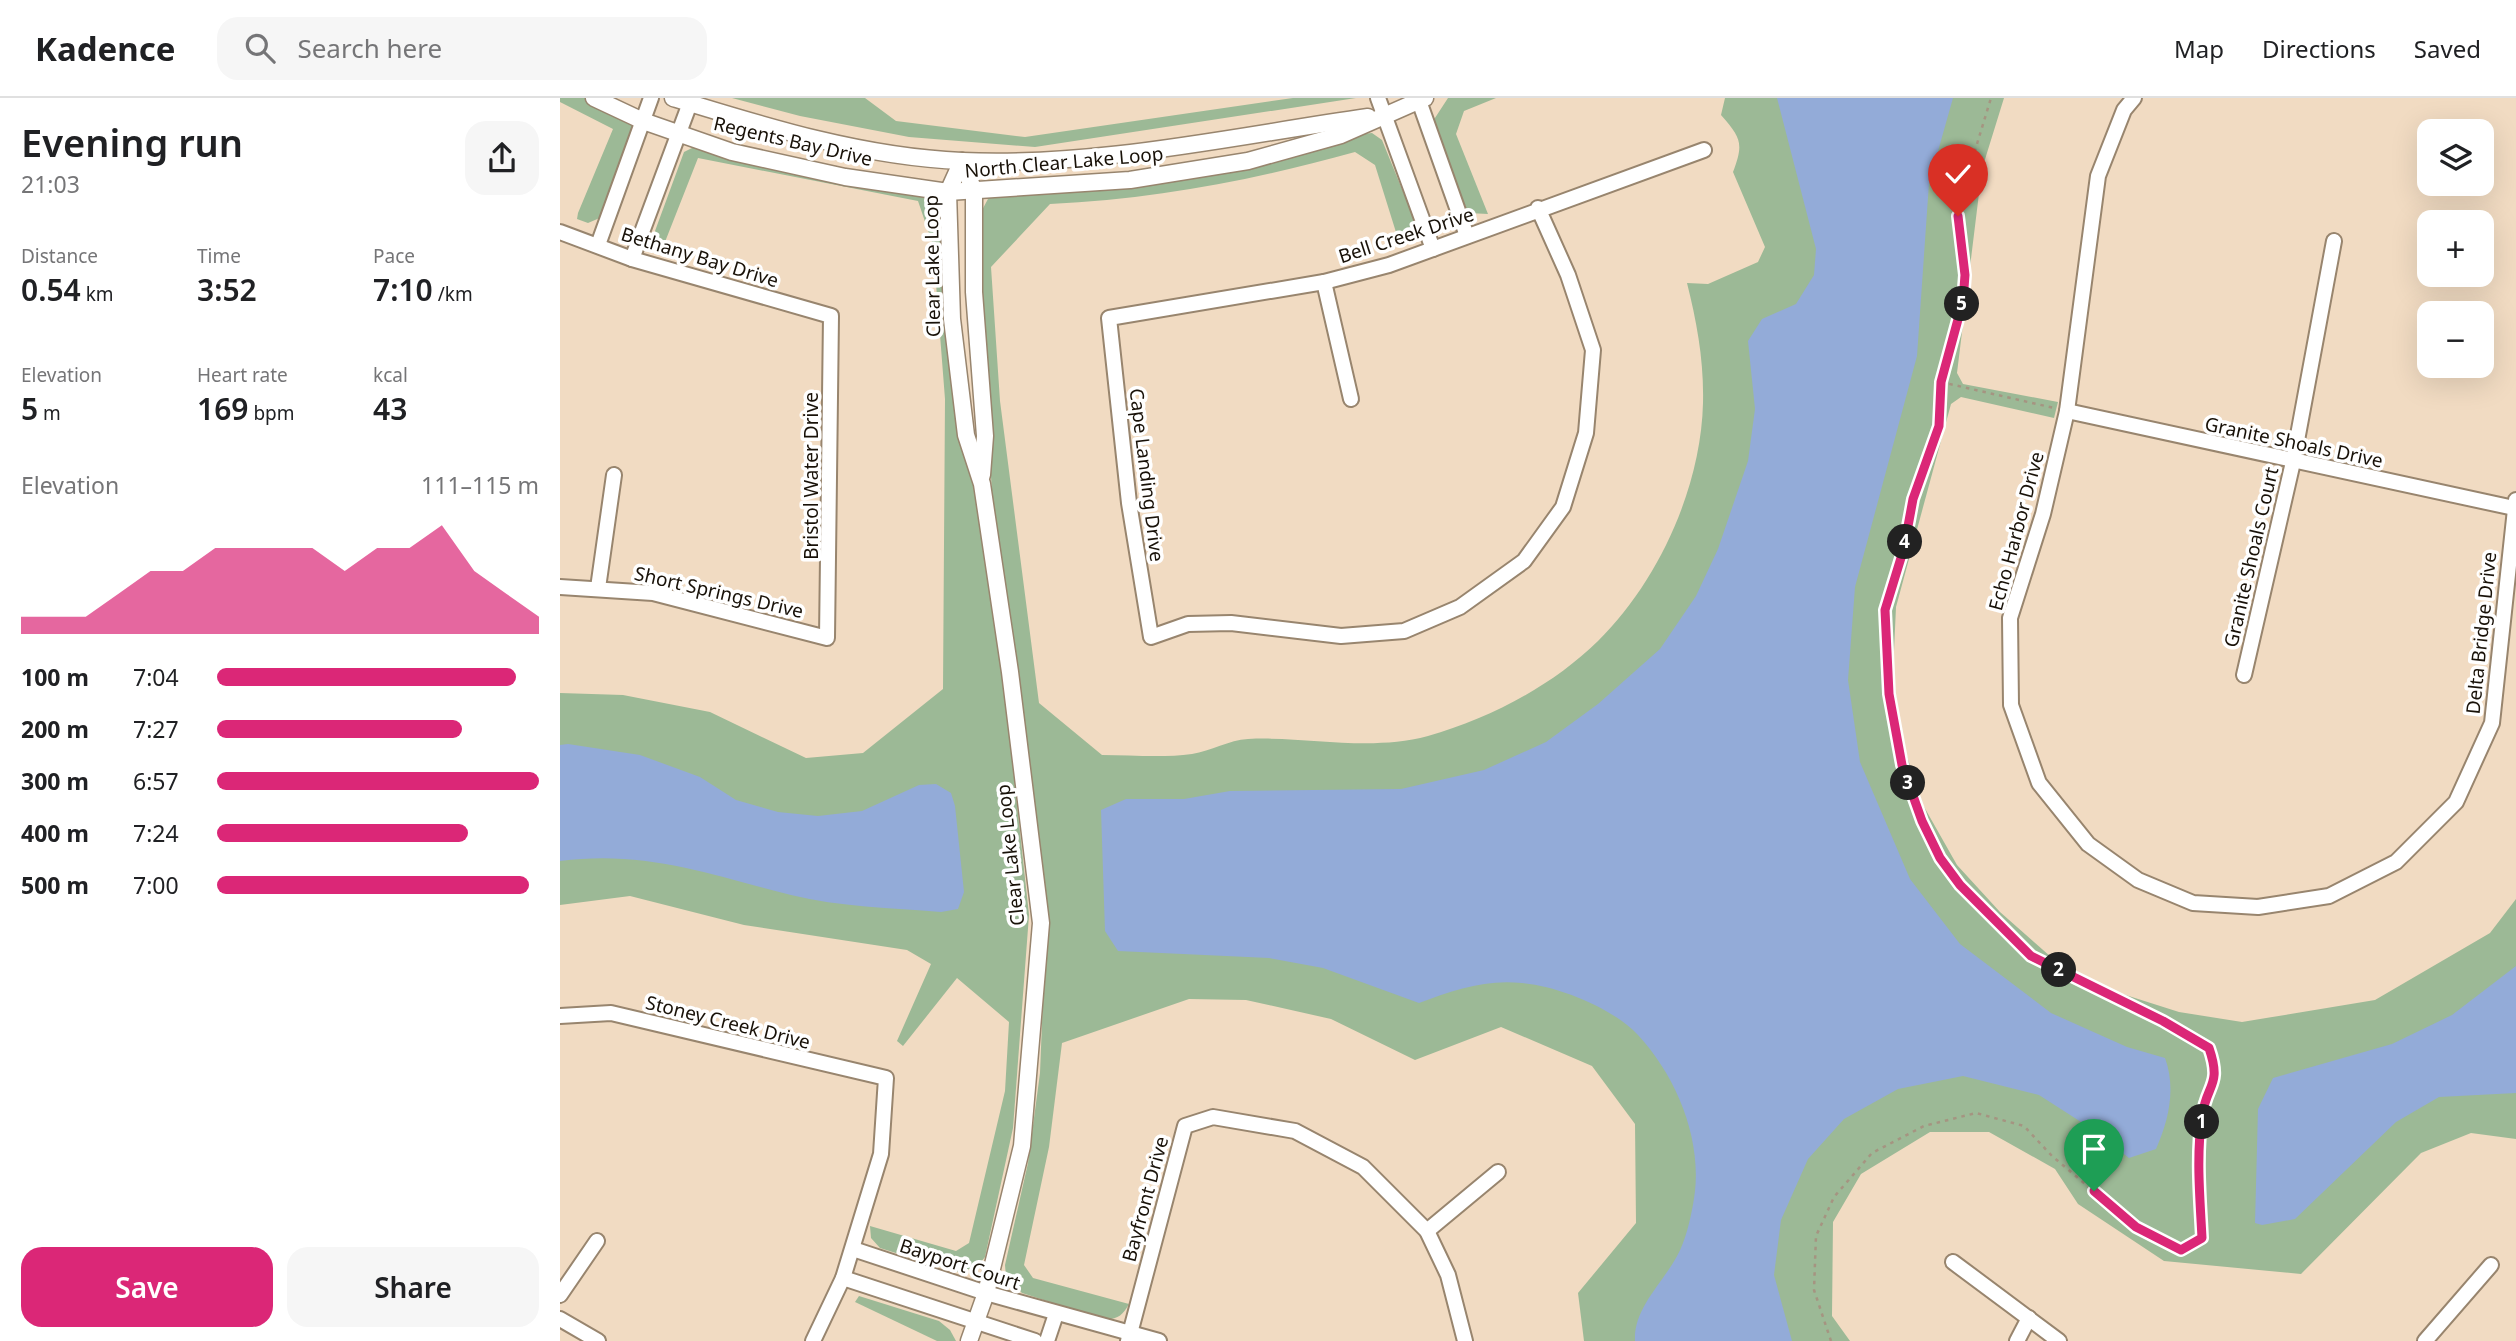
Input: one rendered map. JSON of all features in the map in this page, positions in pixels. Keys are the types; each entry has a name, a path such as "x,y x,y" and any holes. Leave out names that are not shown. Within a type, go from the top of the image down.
{"street":[{"name":"Regents Bay Drive","path":"594,98 643,121 732,152 845,177 948,192"},
{"path":"598,245 650,98"},
{"name":"Regents Bay Drive","path":"673,98 774,129 874,151 962,161"},
{"path":"1378,98 1433,248"},
{"name":"Echo Harbor Drive","path":"2134,98 2124,110 2098,176 2067,411 2043,514 2010,618 2011,705 2039,783 2088,844 2138,880 2193,903"},
{"path":"1420,99 1467,236"},
{"name":"North Clear Lake Loop","path":"948,192 1130,180 1248,160 1341,135 1420,99"},
{"path":"632,259 690,103"},
{"name":"North Clear Lake Loop","path":"962,161 1029,160 1226,142 1384,114"},
{"name":"Bell Creek Drive","path":"1109,318 1324,282 1388,265 1538,208 1704,150"},
{"name":"Clear Lake Loop","path":"962,161 974,191 974,292 985,436 982,485"},
{"name":"Clear Lake Loop","path":"962,161 948,192 953,332 966,436 982,485 1010,672 1041,923 1022,1146 986,1293 970,1341"},
{"name":"Cape Landing Drive","path":"1109,318 1129,503 1151,636 1188,624 1231,623 1341,636 1404,631 1460,607 1524,561 1563,507 1586,433 1593,350 1568,275 1538,208"},
{"name":"Bethany Bay Drive","path":"560,232 632,259 831,316"},
{"name":"Granite Shoals Court","path":"2244,675 2292,462 2334,241"},
{"path":"1324,282 1351,399"},
{"name":"Bristol Water Drive","path":"827,638 831,316"},
{"name":"Granite Shoals Drive","path":"2067,411 2292,462 2515,504"},
{"path":"598,588 614,475"},
{"name":"Delta Bridge Drive","path":"2193,903 2258,907 2329,896 2396,863 2456,802 2493,723 2515,504"},
{"name":"Short Springs Drive","path":"560,587 653,593 827,638"},
{"name":"Stoney Creek Drive","path":"560,1016 611,1013 886,1078 881,1154 853,1249"},
{"name":"Bayfront Drive","path":"1130,1337 1185,1126 1213,1117 1295,1131 1363,1167 1427,1231 1448,1275 1465,1341"},
{"path":"1427,1231 1498,1172"},
{"path":"560,1295 597,1241"},
{"path":"813,1341 843,1278 853,1249"},
{"name":"Bayport Court","path":"853,1249 1130,1337 1158,1341"},
{"path":"1953,1262 2059,1341"},
{"path":"2425,1341 2491,1265"},
{"path":"843,1278 1035,1341"},
{"path":"1047,1341 1056,1314"},
{"path":"2017,1341 2029,1318"},
{"path":"560,1319 598,1341"}],"path":[{"path":"1831,1341 1814,1290 1816,1236 1834,1197 1872,1153 1924,1126 1976,1113 2024,1126 2052,1156 2136,1227 2181,1250 2202,1238 2198,1173 2202,1115 2217,1071 2209,1048 2163,1021 2031,956 1960,885 1940,858 1922,821 1902,765 1889,694 1885,610 1904,548 1913,499 1939,426 1941,382 1963,301 1965,275 1958,231 1959,203 1991,98"},
{"path":"1941,382 2067,411"}],"green space":[{"path":"560,98 588,98 637,126 602,217 588,223 577,219 578,213 613,129 560,102"},
{"path":"732,98 865,98 896,121 1025,137 1293,98 1356,98 1035,147 909,137 800,116"},
{"path":"1448,98 1496,98 1464,111 1456,134 1488,214 1468,213 1433,121"},
{"path":"1725,98 2004,98 1982,169 1957,373 1963,384 2058,402 2054,418 1961,397 1951,404 1896,607 1893,673 1902,741 1923,805 1957,865 2000,912 2051,957 2113,991 2179,1012 2242,1022 2375,1000 2490,933 2516,899 2516,1139 2471,1133 2421,1153 2301,1274 2164,1261 2078,1204 2055,1169 1989,1132 1930,1132 1861,1174 1833,1222 1832,1316 1850,1341 1584,1341 1578,1293 1636,1223 1635,1124 1592,1066 1501,1027 1415,1060 1331,1019 1246,1000 1189,999 1062,1043 1049,1147 1024,1265 1033,1278 1129,1304 1120,1315 1106,1320 1022,1293 1006,1277 1005,1265 1028,1163 1040,1073 1044,973 1032,791 992,491 978,297 980,214 989,197 1103,188 1351,135 1372,133 1382,140 1415,221 1412,236 1400,245 1375,165 1355,152 1204,187 1128,198 1050,204 991,267 1000,401 1039,703 1102,755 1192,754 1248,739 1360,743 1406,741 1474,720 1519,699 1561,672 1598,641 1620,617 1657,562 1672,532 1694,468 1703,403 1699,342 1687,283 1708,284 1758,262 1765,247 1733,172 1739,154 1739,141 1721,115"},
{"path":"700,144 946,194 973,479 1005,694 1029,915 1013,1128 985,1257 976,1266 965,1270 956,1272 880,1248 871,1238 870,1226 956,1251 969,1243 1005,1091 1009,1022 957,978 903,1046 897,1041 931,964 907,950 744,925 630,896 560,905 560,693 623,695 710,712 806,758 863,753 943,689 945,399 933,245 918,201 698,158 663,247 655,231 684,152"},
{"path":"859,1296 939,1321 950,1330 956,1341 937,1341 855,1302"}],"water":[{"path":"1777,98 1953,98 1929,183 1917,356 1855,587 1848,680 1860,762 1910,879 1960,944 2051,1013 2127,1047 2165,1058 2170,1081 2170,1104 2156,1149 2129,1158 2092,1129 2039,1095 1963,1076 1898,1089 1844,1119 1808,1159 1781,1220 1774,1275 1792,1341 1635,1341 1640,1315 1683,1243 1693,1204 1696,1170 1694,1149 1683,1107 1663,1068 1638,1035 1600,1007 1536,985 1508,982 1482,984 1419,1003 1323,968 1269,958 1118,951 1105,931 1101,810 1126,799 1184,799 1230,791 1401,789 1484,770 1546,742 1598,704 1660,649 1696,596 1718,549 1748,461 1755,409 1748,341 1762,319 1796,304 1814,275 1816,249"},
{"path":"560,745 640,755 700,777 736,800 778,812 818,816 862,811 919,785 936,784 951,793 955,806 964,892 958,909 941,912 828,902 678,866 650,862 592,858 560,861"},
{"path":"2516,966 2516,1093 2439,1097 2396,1122 2295,1219 2262,1225 2255,1223 2258,1109 2273,1078 2392,1044 2452,1015"}],"route":[{"path":"1958,216 1965,275 1963,301 1941,382 1939,426 1913,499 1904,548 1885,610 1889,694 1895,741 1902,765 1922,821 1940,858 1960,885 2031,956 2163,1021 2209,1048 2217,1071 2202,1115 2198,1173 2202,1238 2181,1250 2136,1227 2094,1191"}]}
